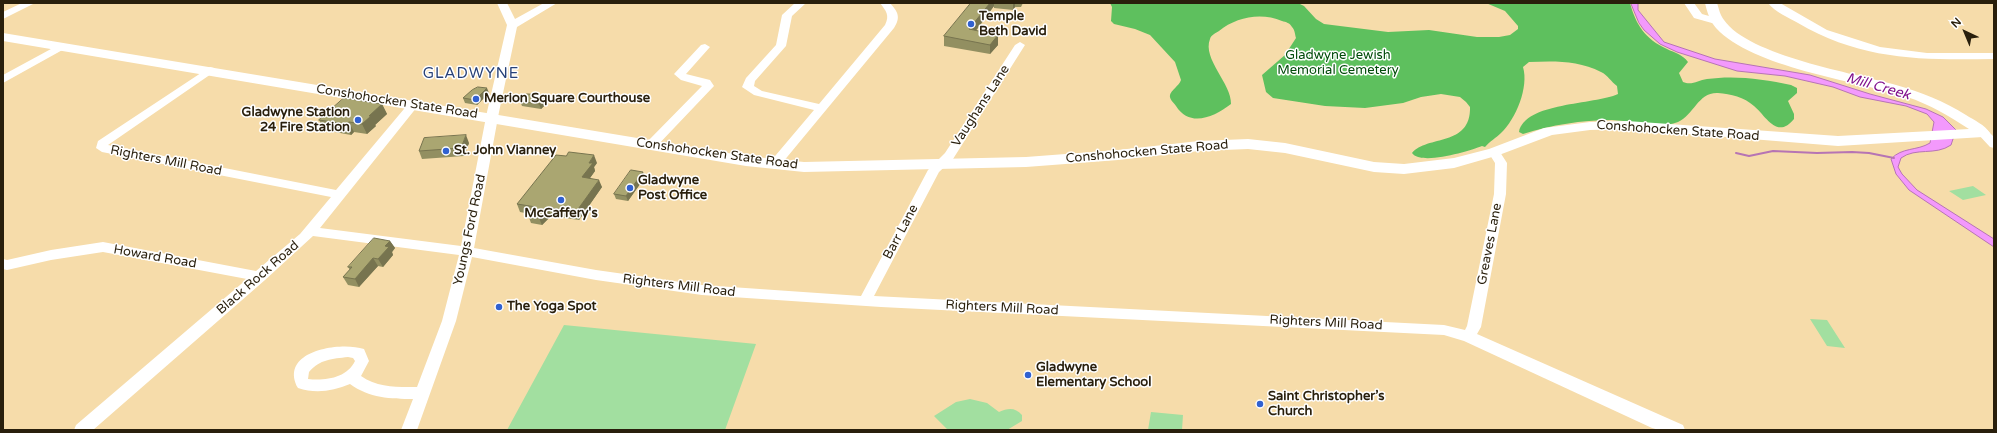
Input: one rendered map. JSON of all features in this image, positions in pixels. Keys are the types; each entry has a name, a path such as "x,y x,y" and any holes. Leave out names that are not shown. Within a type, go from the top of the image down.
{"main road":[{"path":"1711,3 1719,22 1735,37 1760,50 1796,63 1920,97 1951,111 1982,133"},
{"name":"Conshohocken State Road","path":"3,37 210,70 651,145 774,164 820,167 1040,162 1199,146 1248,144 1285,148 1374,167 1404,169 1448,165 1494,152 1549,131 1590,126 1627,125 1822,141 1982,133"}],"street":[{"path":"3,16 30,3"},
{"path":"502,3 512,26 552,3"},
{"path":"801,3 787,15 781,46 750,80 748,87 758,93 821,108"},
{"path":"774,164 890,26 893,20 893,13 885,3"},
{"path":"1689,3 1698,16 1719,22"},
{"path":"1774,3 1794,17 1820,30 1850,42 1883,51 1918,56 1994,56"},
{"name":"Youngs Ford Road","path":"408,430 450,321 467,251 492,118 512,26"},
{"name":"Vaughans Lane","path":"940,164 949,156 1020,45"},
{"path":"3,80 62,46"},
{"path":"651,145 708,86 706,82 685,78 680,74 705,47"},
{"name":"Righters Mill Road","path":"210,70 107,140 102,144 102,148 340,195"},
{"name":"Black Rock Road","path":"82,430 311,231 413,105"},
{"path":"1982,133 1994,144"},
{"name":"Greaves Lane","path":"1468,336 1474,327 1500,194 1501,163 1494,152"},
{"name":"Barr Lane","path":"865,301 934,170 940,164"},
{"name":"Righters Mill Road","path":"311,231 467,251 596,275 702,290 865,301 1444,330 1468,336 1658,423 1678,430"},
{"name":"Howard Road","path":"3,264 103,247 260,276"},
{"path":"351,376 365,387 373,390 423,393"}],"green space":[{"name":"Gladwyne Jewish Memorial Cemetery","path":"1110,3 1298,3 1304,6 1316,19 1324,24 1388,32 1429,30 1477,37 1499,37 1510,35 1518,29 1518,26 1505,11 1486,3 1630,3 1635,18 1647,36 1659,45 1681,55 1686,59 1688,62 1679,73 1683,82 1692,83 1707,79 1728,77 1760,79 1791,85 1797,88 1797,93 1788,101 1794,114 1794,119 1788,125 1777,127 1767,120 1746,100 1732,95 1718,93 1706,96 1683,119 1670,124 1654,125 1612,120 1589,121 1545,128 1523,134 1519,132 1524,122 1534,115 1562,106 1607,98 1618,94 1617,86 1608,77 1592,68 1565,62 1529,62 1523,67 1523,93 1512,120 1499,135 1485,147 1482,146 1435,158 1417,157 1412,153 1419,147 1447,138 1463,129 1468,120 1470,107 1460,97 1441,94 1421,97 1403,103 1365,108 1325,106 1273,98 1266,92 1262,75 1285,55 1296,38 1294,30 1288,23 1274,18 1249,17 1233,22 1211,36 1210,39 1210,55 1227,88 1231,104 1210,116 1202,118 1188,117 1182,113 1170,98 1171,93 1181,80 1175,62 1150,35 1135,29 1114,24 1111,21 1112,7"},
{"path":"1973,186 1986,195 1963,200 1949,191"},
{"path":"1810,319 1827,320 1845,348 1827,346"},
{"path":"564,325 756,344 725,430 507,430"},
{"path":"970,399 987,403 999,412 1014,409 1022,415 1022,421 1007,430 948,430 934,416 956,402"},
{"path":"1151,412 1183,415 1182,430 1148,430"}],"shaded area":[{"path":"1631,3 1638,3 1638,10 1664,42 1715,59 1810,75 1870,94 1926,109 1943,117 1956,130 1951,145 1939,150 1907,155 1901,158 1898,167 1902,174 1917,190 1994,239 1994,247 1909,190 1896,174 1891,159 1895,155 1930,143 1934,122 1927,114 1906,106 1860,97 1833,87 1785,76 1737,71 1677,52 1660,44 1644,30 1639,23"}],"building":[{"path":"971,3 990,3 969,29 998,35 990,45 944,36"},
{"path":"478,87 487,88 475,100 463,98 472,90"},
{"path":"527,94 549,95 539,104 520,101"},
{"path":"344,98 382,104 362,124 349,122 346,124 319,120"},
{"path":"466,135 461,148 419,151 424,138"},
{"name":"McCaffery's","path":"569,152 594,155 589,163 593,163 582,177 599,180 576,212 548,208 539,218 528,215 536,207 517,204 556,155 566,156"},
{"path":"631,170 643,172 626,196 614,194"},
{"path":"374,238 390,241 385,246 389,247 378,259 373,258 355,279 343,277 352,267 348,267"}],"waterway":[{"path":"1736,153 1749,156 1773,151 1817,153 1852,152 1869,153 1894,158"}],"place":[{"name":"Temple Beth David","path":"971,24"},
{"name":"Merion Square Courthouse","path":"476,99"},
{"name":"Gladwyne Station 24 Fire Station","path":"358,120"},
{"name":"St. John Vianney","path":"446,151"},
{"name":"Gladwyne Post Office","path":"630,188"},
{"name":"McCaffery's","path":"561,200"},
{"name":"The Yoga Spot","path":"499,307"},
{"name":"Gladwyne Elementary School","path":"1028,375"},
{"name":"Saint Christopher’s Church","path":"1260,404"}],"district":[{"name":"GLADWYNE","path":"471,74"}],"water label":[{"name":"Mill Creek","path":"1878,87"}]}
